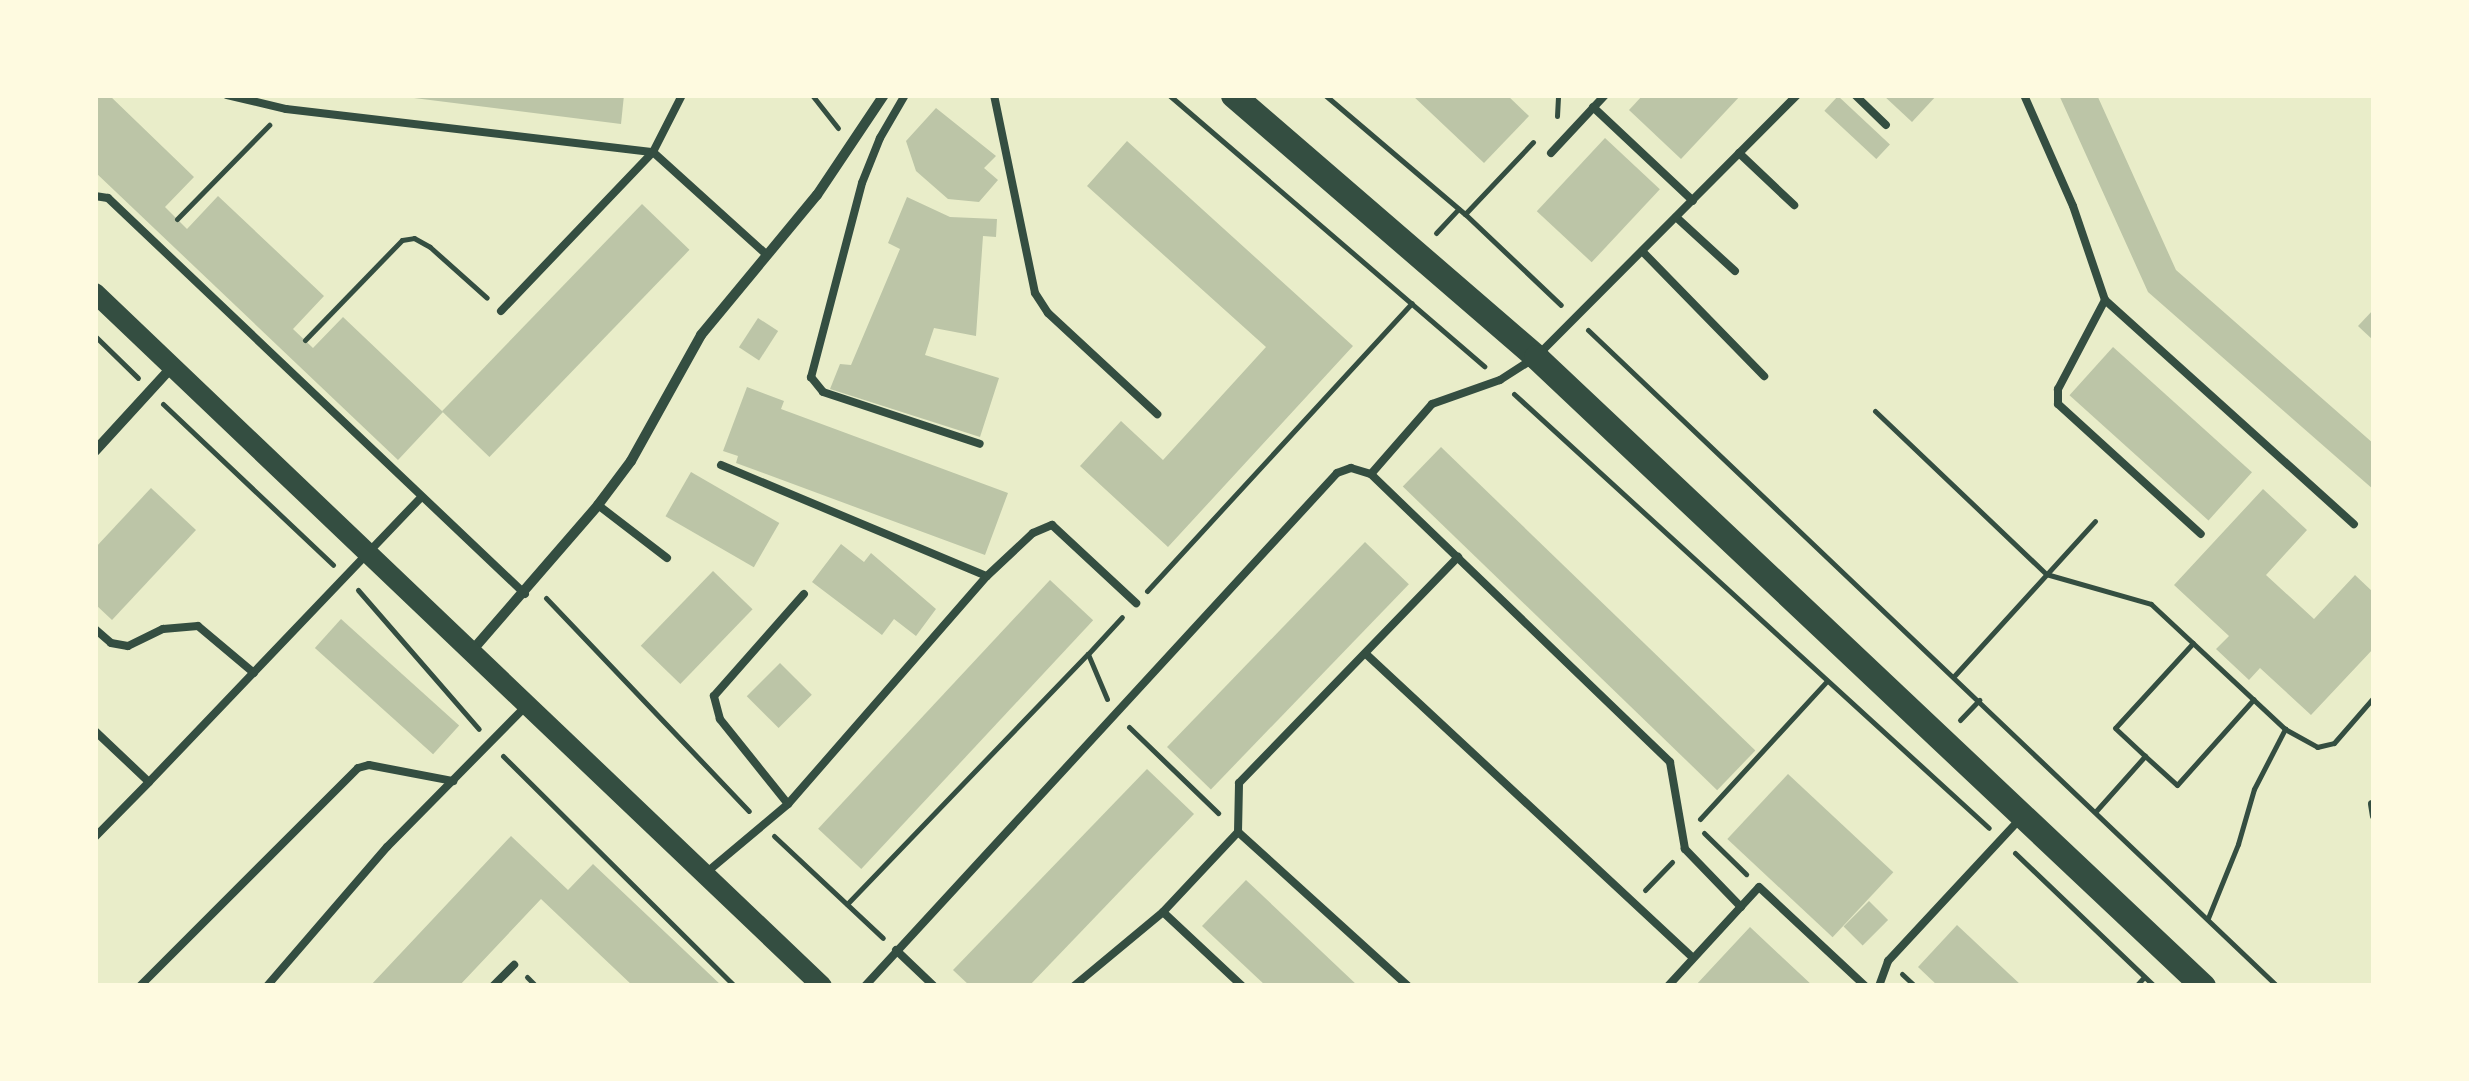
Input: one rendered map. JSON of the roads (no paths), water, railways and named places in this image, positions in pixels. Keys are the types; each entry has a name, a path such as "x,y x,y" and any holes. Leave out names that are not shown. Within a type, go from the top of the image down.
{"main road":[{"path":"1240,97 1536,357 2203,986"},
{"path":"95,293 822,986"}],"street":[{"path":"470,654 529,589 631,461 701,335 817,195 884,95"},
{"path":"95,450 170,368"}],"lane":[{"path":"227,95 286,109 653,152 768,254"},
{"path":"502,311 653,152 682,95"},
{"path":"905,95 880,138 862,183 810,377 823,392 980,444"},
{"path":"994,95 1035,293 1048,313 1157,414"},
{"path":"1551,152 1605,95"},
{"path":"1371,474 1432,404 1500,380 1536,357 1797,95"},
{"path":"1855,95 1886,124"},
{"path":"2024,95 2073,206 2105,300 2354,524"},
{"path":"1593,107 1693,200"},
{"path":"1739,153 1794,205"},
{"path":"95,196 108,198 421,498 529,589"},
{"path":"1676,218 1735,271"},
{"path":"1642,251 1764,376"},
{"path":"2105,300 2058,389 2058,404 2201,534"},
{"path":"721,466 987,576"},
{"path":"865,986 1113,712 1337,473 1350,468 1371,474 1670,762 1684,849 1740,907"},
{"path":"95,837 421,498"},
{"path":"598,505 667,558"},
{"path":"704,874 788,804 987,576 1033,532 1052,526 1136,602"},
{"path":"1074,986 1163,912 1238,832 1239,783 1458,558"},
{"path":"788,804 720,719 714,696 804,594"},
{"path":"95,630 111,643 128,646 163,629 198,626 254,673"},
{"path":"1366,654 1693,958"},
{"path":"267,986 387,847 526,706"},
{"path":"95,731 149,782"},
{"path":"140,986 358,768 370,765 453,781"},
{"path":"2372,804 2374,816"},
{"path":"1879,986 1888,961 2024,816"},
{"path":"1238,832 1408,986"},
{"path":"1668,986 1759,887 1865,986"},
{"path":"1163,912 1242,986"},
{"path":"896,950 934,986"},
{"path":"493,986 514,964"}]}
